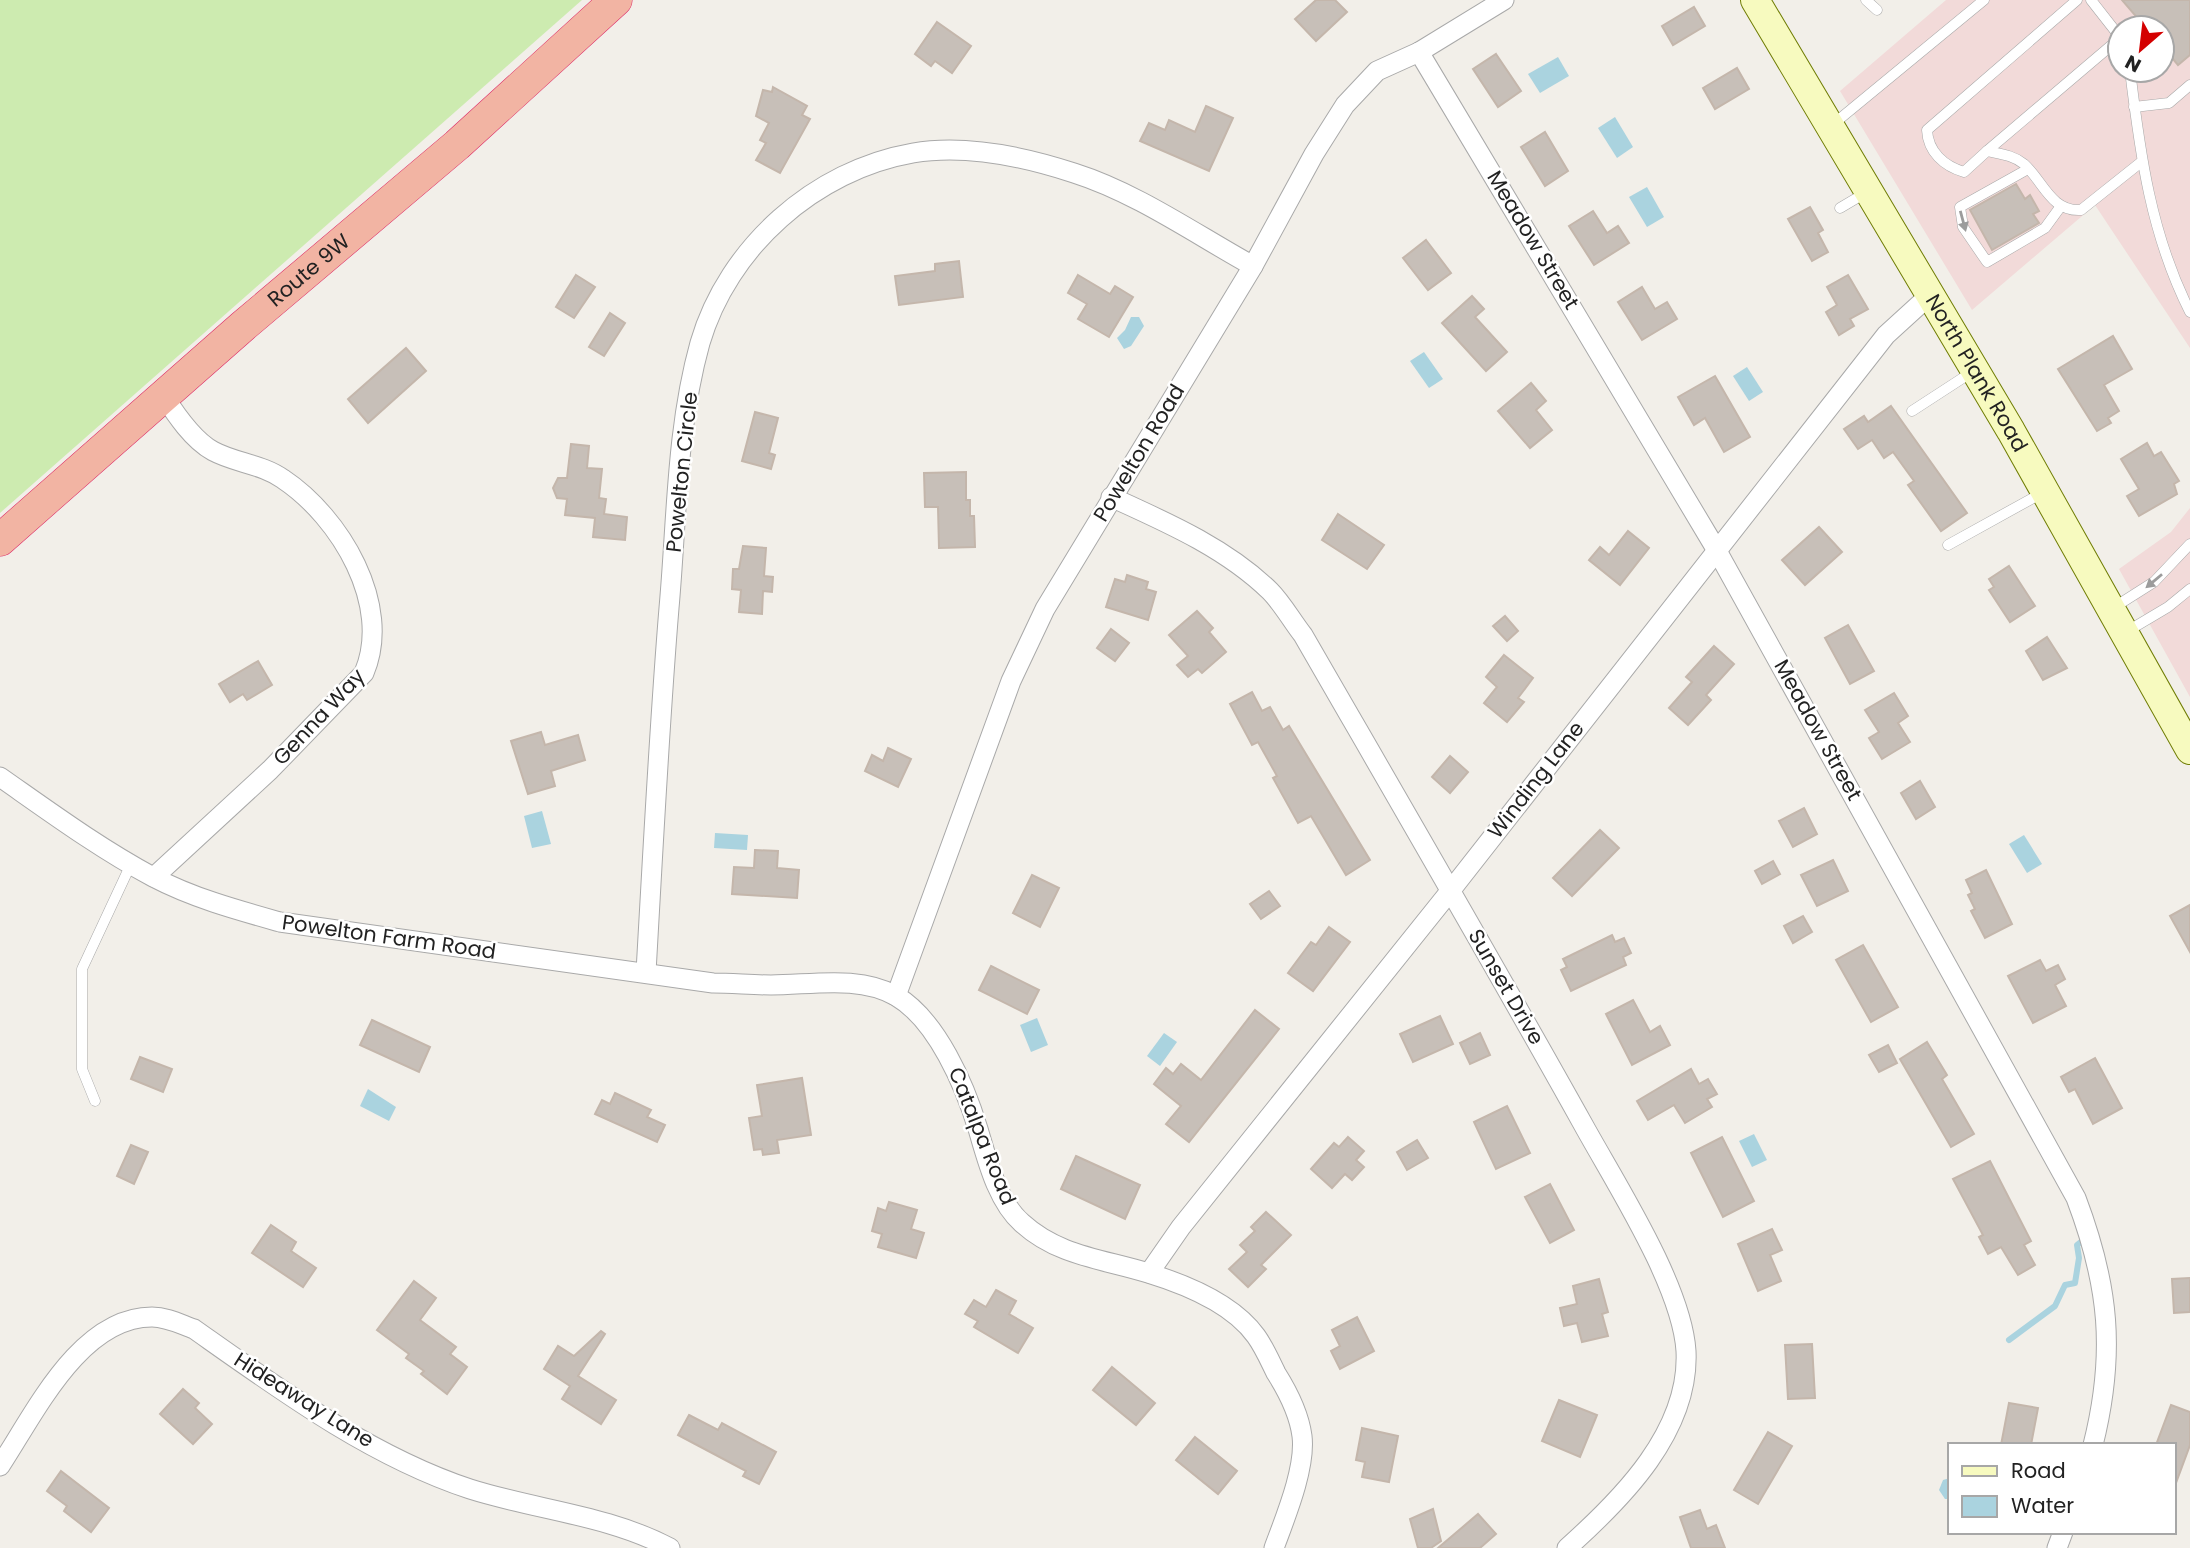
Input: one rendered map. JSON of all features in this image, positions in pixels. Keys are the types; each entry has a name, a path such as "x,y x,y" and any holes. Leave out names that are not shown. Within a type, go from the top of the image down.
{"highway":[{"name":"Route 9W","path":"0,540 457,145 616,0"}],"main road":[{"name":"North Plank Road","path":"1755,0 1931,294 2190,750"}],"street":[{"name":"Powelton Road","path":"896,996 1012,681 1045,609 1253,266 1314,154 1345,105 1377,71 1419,52 1504,0"},
{"name":"Meadow Street","path":"1419,52 1716,549 2076,1198 2096,1250 2106,1318 2105,1384 2093,1443"},
{"name":"Powelton Circle","path":"646,972 659,735 685,406 701,341 712,311 746,255 769,226 827,185 876,163 916,152 976,152 1073,172 1105,185 1253,266"},
{"name":"Winding Lane","path":"1149,1273 1181,1227 1451,890 1885,335 1931,294"},
{"name":"Genna Way","path":"154,877 270,770 364,673 373,652 374,638 368,597 355,561 324,517 304,494 281,477 253,463 215,452 201,443 164,396"},
{"name":"Sunset Drive","path":"1111,497 1158,518 1221,553 1270,592 1303,635 1451,890 1645,1237 1675,1305 1686,1351 1676,1411 1659,1445 1625,1492 1580,1544"},
{"name":"Powelton Farm Road","path":"0,777 131,864 154,877 222,906 318,930 646,972"},
{"name":"Catalpa Road","path":"646,972 713,983 854,984 896,996 915,1013 950,1056 969,1100 988,1161 1008,1207 1019,1221 1051,1245 1149,1273 1188,1288 1231,1311 1255,1335 1289,1395 1302,1437 1301,1455 1274,1548"},
{"name":"Hideaway Lane","path":"0,1466 61,1374 89,1340 124,1321 151,1317 169,1319 194,1329 335,1423 436,1476 471,1489 618,1526 670,1548"}],"lane":[{"path":"1866,0 1877,10"},
{"path":"1830,126 1984,0"},
{"path":"2077,0 1927,130 1928,142 1947,167 1964,172 2106,50"},
{"path":"2091,0 2106,20"},
{"path":"2132,84 2140,163 2154,220 2177,286 2190,312"},
{"path":"2134,107 2169,103 2190,85"},
{"path":"1987,152 2008,155 2028,169 2061,206 2069,211 2081,210 2140,163"},
{"path":"2028,169 1960,207 1963,227 1987,262 2045,228 2061,206"},
{"path":"1840,208 1869,191"},
{"path":"1912,411 1975,370"},
{"path":"1948,545 2045,491"},
{"path":"2111,608 2154,582 2190,544"},
{"path":"2125,633 2168,607 2190,589"},
{"path":"95,1101 82,1069 82,969 131,864"}],"shaded area":[{"path":"1946,0 2190,0 2190,348 2095,205 1972,310 1840,91"},
{"path":"2190,508 2190,697 2119,569 2171,532"}],"green space":[{"path":"0,0 582,0 0,513"}],"water":[{"path":"1558,57 1569,76 1540,93 1528,74"},
{"path":"1615,117 1633,147 1617,158 1598,128"},
{"path":"1647,187 1664,217 1647,227 1629,197"},
{"path":"1131,317 1139,317 1144,326 1131,346 1124,349 1117,338 1125,330"},
{"path":"1424,352 1443,379 1429,388 1410,361"},
{"path":"1747,367 1763,392 1749,401 1733,376"},
{"path":"542,811 551,844 532,848 524,816"},
{"path":"715,833 748,835 747,850 714,848"},
{"path":"2024,835 2042,864 2027,873 2009,844"},
{"path":"1037,1018 1048,1045 1031,1052 1020,1025"},
{"path":"1164,1033 1177,1042 1160,1066 1147,1056"},
{"path":"368,1089 396,1107 389,1121 360,1106"},
{"path":"1754,1134 1767,1160 1752,1167 1739,1141"},
{"path":"1948,1479 1948,1499 1945,1499 1939,1490 1943,1480"}],"building":[{"path":"1316,0 1335,0 1347,12 1316,41 1295,19"},
{"path":"2122,0 2190,0 2190,55 2178,65 2176,63 2176,14 2134,14"},
{"path":"1694,7 1705,26 1673,45 1662,26"},
{"path":"937,22 971,46 952,73 935,61 931,66 915,54"},
{"path":"1496,54 1521,91 1498,107 1473,69"},
{"path":"1737,68 1749,89 1715,109 1703,88"},
{"path":"773,87 807,106 802,115 810,119 780,173 756,160 766,143 760,140 769,123 756,116 763,90 772,92"},
{"path":"1206,106 1233,118 1209,171 1140,141 1149,123 1165,130 1169,120 1195,132"},
{"path":"1545,132 1568,171 1545,186 1521,147"},
{"path":"2016,184 2025,199 2030,195 2039,211 2033,214 2039,223 1992,250 1970,210"},
{"path":"1810,207 1823,230 1818,233 1828,252 1812,261 1788,219"},
{"path":"1593,211 1607,233 1618,226 1629,243 1594,265 1569,226"},
{"path":"1426,240 1451,273 1428,290 1403,258"},
{"path":"959,261 963,297 899,305 895,276 935,271 935,264"},
{"path":"576,275 595,287 574,318 556,307"},
{"path":"1078,275 1110,294 1115,286 1133,297 1109,337 1078,319 1087,304 1068,293"},
{"path":"1848,275 1868,309 1850,319 1854,326 1839,335 1826,312 1837,305 1827,287"},
{"path":"1642,287 1655,309 1667,302 1677,319 1642,340 1618,302"},
{"path":"1472,296 1484,309 1475,317 1507,352 1486,371 1442,323"},
{"path":"610,313 625,323 604,356 589,347"},
{"path":"2113,336 2132,369 2104,385 2119,411 2108,418 2111,423 2097,431 2058,369"},
{"path":"406,348 426,371 368,423 348,399"},
{"path":"1715,376 1750,437 1724,452 1705,418 1694,425 1678,397"},
{"path":"1531,383 1546,401 1536,410 1552,430 1530,448 1498,411"},
{"path":"1891,406 1967,513 1941,531 1908,485 1914,481 1893,452 1884,458 1872,440 1858,449 1844,429 1864,416 1868,422"},
{"path":"755,412 778,418 769,453 775,455 771,469 742,461"},
{"path":"2147,443 2154,456 2161,452 2179,481 2174,484 2177,494 2139,516 2127,496 2139,489 2121,459"},
{"path":"571,444 589,446 587,468 602,469 599,498 606,499 604,514 627,517 625,540 593,537 595,518 565,515 567,499 557,498 553,488 558,478 567,478"},
{"path":"966,472 966,500 970,500 970,516 974,516 975,547 939,548 938,507 925,507 924,473"},
{"path":"1338,514 1384,545 1367,569 1322,540"},
{"path":"1819,527 1842,552 1805,585 1782,560"},
{"path":"1628,531 1649,548 1620,585 1589,560 1600,547 1609,555"},
{"path":"743,546 766,548 764,576 773,577 772,592 763,591 762,614 739,612 741,590 732,589 733,569 739,569"},
{"path":"2009,566 2035,606 2010,622 1989,590 1994,587 1989,579"},
{"path":"1127,575 1148,582 1146,589 1156,592 1148,620 1106,607 1115,579 1125,582"},
{"path":"1197,611 1213,628 1209,632 1226,652 1202,673 1198,669 1188,677 1177,665 1188,656 1169,635"},
{"path":"1505,616 1518,631 1507,641 1493,626"},
{"path":"1848,625 1874,671 1850,684 1825,638"},
{"path":"1111,629 1129,643 1115,661 1097,648"},
{"path":"2047,637 2067,668 2043,680 2026,651"},
{"path":"1714,646 1734,664 1706,695 1711,700 1688,725 1669,708 1692,682 1686,677"},
{"path":"1504,655 1533,678 1518,698 1524,702 1507,722 1484,703 1497,687 1486,677"},
{"path":"258,661 272,685 247,700 243,694 230,702 219,684"},
{"path":"1252,692 1262,711 1270,707 1283,730 1289,726 1370,860 1346,875 1311,816 1298,823 1273,778 1277,776 1258,742 1252,745 1230,704"},
{"path":"1894,693 1908,716 1898,723 1910,742 1882,759 1869,738 1879,732 1865,710"},
{"path":"541,732 545,745 578,735 585,760 551,771 555,786 528,794 511,741"},
{"path":"888,748 911,759 898,787 865,771 872,755 883,761"},
{"path":"1450,756 1468,772 1450,793 1432,777"},
{"path":"1920,781 1935,807 1916,819 1901,793"},
{"path":"1804,808 1817,834 1793,847 1779,821"},
{"path":"1600,830 1619,848 1572,896 1553,878"},
{"path":"755,850 778,851 777,868 799,870 797,898 732,894 734,867 754,868"},
{"path":"1833,860 1848,891 1817,906 1801,875"},
{"path":"1773,861 1780,874 1762,884 1755,871"},
{"path":"1986,870 2012,924 1985,938 1971,911 1975,909 1968,895 1972,893 1966,880"},
{"path":"1032,875 1059,888 1040,927 1013,913"},
{"path":"1269,891 1280,906 1261,919 1250,904"},
{"path":"2190,905 2190,952 2170,916"},
{"path":"1803,916 1812,932 1793,943 1784,926"},
{"path":"1329,927 1350,942 1313,991 1288,973 1311,942 1316,945"},
{"path":"1612,935 1615,942 1624,938 1631,953 1623,957 1626,965 1571,991 1561,970 1567,967 1563,959"},
{"path":"1863,945 1898,1007 1871,1022 1836,960"},
{"path":"2040,960 2046,971 2058,965 2065,979 2055,985 2066,1006 2033,1023 2008,976"},
{"path":"991,966 1039,990 1027,1014 979,990"},
{"path":"1633,1000 1650,1032 1660,1026 1670,1045 1632,1065 1606,1014"},
{"path":"1255,1010 1279,1029 1189,1142 1166,1124 1181,1106 1154,1084 1166,1068 1173,1074 1181,1064 1201,1080"},
{"path":"1440,1016 1453,1044 1413,1062 1400,1034"},
{"path":"372,1020 430,1047 419,1072 360,1045"},
{"path":"1480,1033 1490,1055 1470,1064 1460,1043"},
{"path":"1927,1042 1947,1075 1942,1079 1974,1134 1951,1147 1900,1059"},
{"path":"1888,1045 1897,1063 1879,1072 1869,1055"},
{"path":"140,1057 172,1069 163,1092 131,1079"},
{"path":"2095,1058 2122,1108 2093,1124 2075,1089 2069,1092 2061,1077"},
{"path":"1691,1069 1699,1084 1708,1079 1717,1094 1707,1099 1712,1107 1685,1123 1674,1105 1648,1120 1637,1101"},
{"path":"802,1078 811,1135 777,1140 779,1153 763,1155 762,1149 754,1150 749,1118 762,1116 757,1085"},
{"path":"615,1093 651,1110 647,1117 665,1125 657,1142 595,1114 602,1100 610,1104"},
{"path":"1507,1106 1530,1153 1496,1169 1474,1122"},
{"path":"1348,1137 1364,1151 1356,1160 1364,1167 1352,1180 1345,1174 1332,1188 1311,1169 1334,1143 1339,1147"},
{"path":"1722,1137 1754,1201 1723,1217 1691,1153"},
{"path":"1417,1140 1428,1158 1407,1170 1397,1152"},
{"path":"131,1145 148,1152 134,1184 117,1176"},
{"path":"1076,1156 1140,1185 1125,1219 1061,1189"},
{"path":"1990,1161 2031,1241 2024,1245 2035,1265 2018,1275 2001,1247 1988,1254 1979,1237 1983,1235 1953,1179"},
{"path":"1550,1184 1574,1230 1550,1243 1525,1197"},
{"path":"889,1202 917,1210 911,1229 924,1233 916,1258 878,1247 882,1234 872,1231 878,1208 886,1211"},
{"path":"1266,1212 1291,1235 1261,1265 1266,1269 1248,1287 1229,1269 1247,1252 1240,1245 1255,1231 1251,1227"},
{"path":"271,1225 296,1242 291,1251 316,1268 303,1287 252,1253"},
{"path":"1772,1229 1782,1250 1770,1255 1781,1281 1758,1291 1738,1244"},
{"path":"2190,1278 2190,1312 2174,1313 2172,1279"},
{"path":"1599,1279 1608,1312 1602,1314 1608,1336 1582,1342 1577,1323 1564,1326 1560,1308 1577,1304 1573,1286"},
{"path":"414,1281 436,1298 420,1320 456,1347 450,1354 467,1367 447,1394 421,1374 424,1371 406,1358 409,1354 377,1330"},
{"path":"996,1290 1016,1301 1009,1314 1033,1328 1018,1353 974,1327 978,1321 965,1314 974,1300 986,1307"},
{"path":"1357,1317 1374,1351 1340,1369 1331,1351 1340,1346 1332,1330"},
{"path":"601,1331 605,1334 578,1376 616,1400 601,1424 562,1399 570,1386 544,1369 558,1346 574,1356"},
{"path":"1812,1344 1815,1398 1788,1399 1785,1345"},
{"path":"1112,1367 1155,1403 1136,1425 1093,1390"},
{"path":"183,1389 199,1403 195,1408 212,1424 193,1444 160,1414"},
{"path":"1559,1400 1597,1415 1580,1457 1542,1441"},
{"path":"2009,1403 2038,1408 2031,1443 2001,1443"},
{"path":"2171,1405 2190,1412 2190,1445 2176,1483 2176,1443 2157,1443"},
{"path":"689,1415 718,1430 722,1423 776,1452 759,1484 743,1476 746,1471 678,1435"},
{"path":"1362,1428 1398,1436 1389,1482 1362,1477 1365,1462 1356,1460"},
{"path":"1768,1432 1792,1446 1758,1504 1734,1490"},
{"path":"1195,1437 1237,1471 1218,1494 1176,1460"},
{"path":"61,1471 109,1508 91,1532 64,1511 67,1506 47,1491"},
{"path":"1433,1509 1441,1541 1431,1548 1418,1548 1410,1519"},
{"path":"1700,1510 1707,1529 1716,1525 1725,1548 1691,1548 1680,1517"},
{"path":"1478,1514 1496,1534 1480,1548 1438,1548"}],"waterway":[{"path":"2009,1340 2055,1306 2065,1285 2075,1283 2079,1258 2077,1245 2082,1241"}]}
